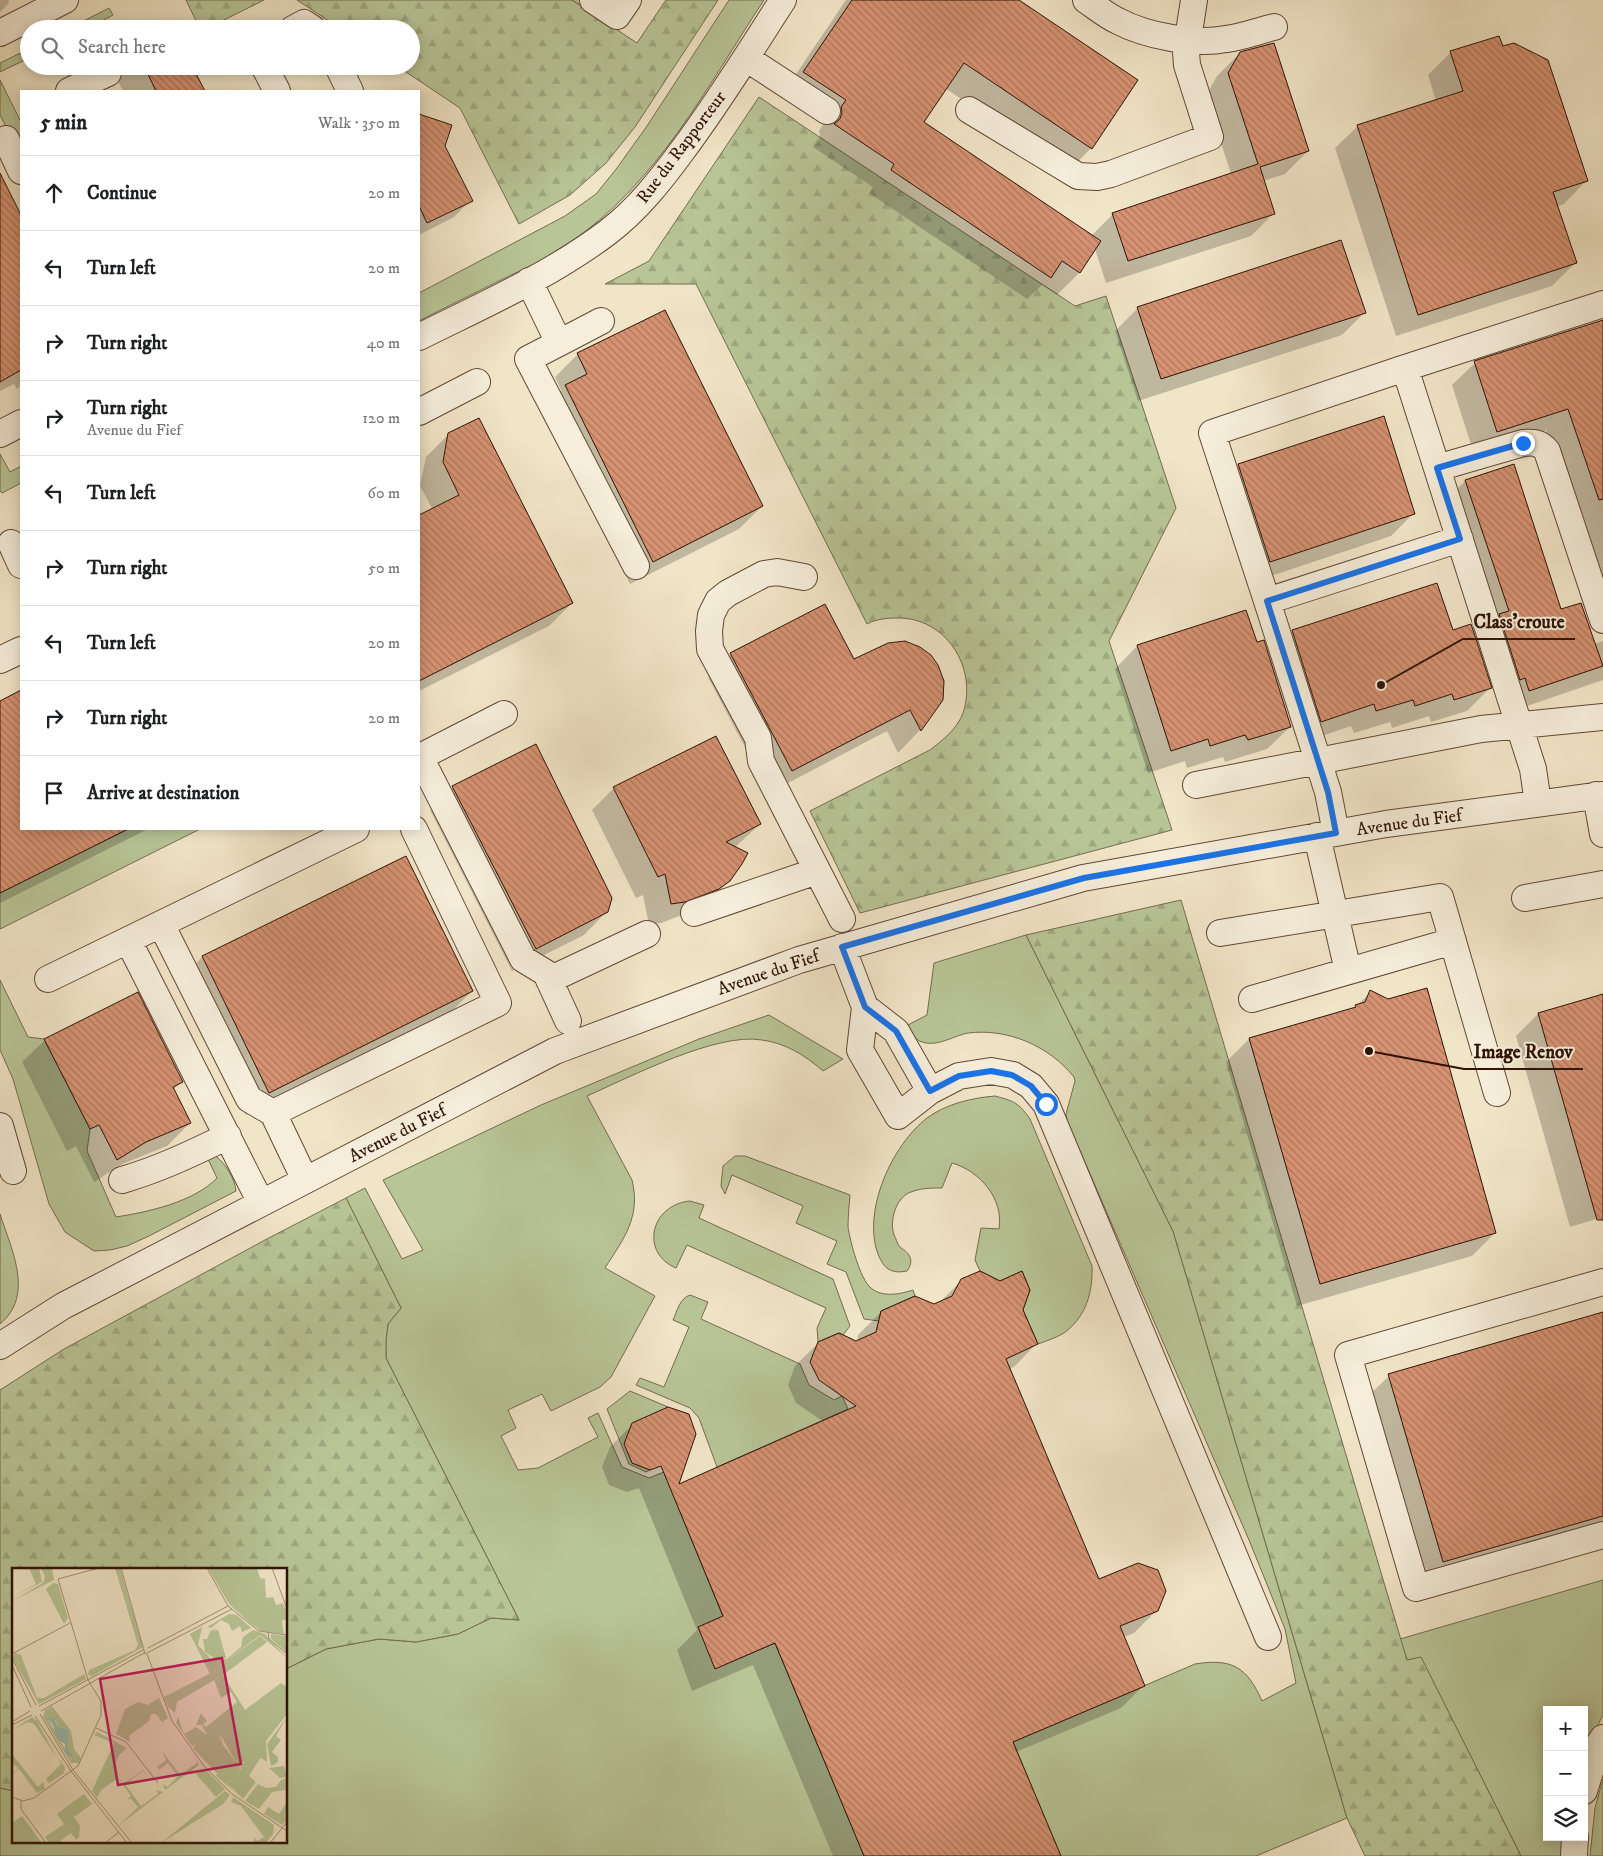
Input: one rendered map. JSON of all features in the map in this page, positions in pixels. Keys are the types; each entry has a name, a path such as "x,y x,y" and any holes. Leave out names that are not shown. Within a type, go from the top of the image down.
{"street":[{"path":"26,20 65,0"},
{"path":"593,0 617,16 628,0"},
{"name":"Rue du Rapporteur","path":"420,336 562,264 609,232 635,209 661,179 700,128 783,0"},
{"path":"1086,0 1118,21 1143,31 1188,40 1225,40 1274,27"},
{"path":"969,110 1078,176 1091,177 1111,174 1210,137 1187,65 1188,40 1194,0"},
{"path":"0,33 20,23"},
{"path":"746,58 826,111"},
{"path":"71,90 104,75"},
{"path":"269,75 276,90"},
{"path":"342,75 350,90"},
{"path":"6,139 20,169"},
{"path":"529,281 559,343"},
{"path":"1348,971 1335,914 1327,835 1328,792 1212,433 1603,304"},
{"path":"601,321 528,359 636,566"},
{"path":"1405,368 1533,769 1538,803"},
{"path":"420,411 477,382"},
{"path":"0,434 20,424"},
{"path":"1437,468 1523,443 1535,442 1543,445 1547,451 1603,620"},
{"path":"1267,601 1460,539"},
{"path":"804,577 777,572 764,574 728,592 718,600 711,615 708,631 710,649 758,738 761,761 842,919"},
{"path":"0,660 20,650"},
{"path":"504,714 420,757 523,959 546,973 568,1021"},
{"path":"1196,785 1482,729 1603,717"},
{"path":"1600,795 1603,834"},
{"name":"Avenue du Fief","path":"0,1346 63,1306 555,1051 799,960 1084,878 1386,824 1600,795"},
{"path":"48,978 354,830"},
{"path":"273,1113 498,1003 414,830"},
{"path":"694,913 817,871"},
{"path":"1525,898 1603,884"},
{"path":"1220,934 1440,897 1497,1093"},
{"path":"161,924 249,1099 273,1113 305,1180"},
{"path":"549,980 647,934"},
{"path":"128,940 261,1203"},
{"path":"1252,999 1453,941"},
{"path":"842,947 865,1007 860,1050 898,1116 930,1091 959,1076 991,1071 1012,1075 1031,1086 1046,1104 1268,1637"},
{"path":"865,1007 896,1031 930,1091"},
{"path":"1,1134 13,1171"},
{"path":"122,1180 182,1159 228,1136"},
{"path":"1603,1282 1348,1355 1416,1588 1603,1535"},
{"path":"1588,1778 1598,1746 1603,1738"},
{"path":"1574,1856 1575,1841"}],"green space":[{"path":"186,0 264,0 224,20 196,20"},
{"path":"297,0 572,0 637,43 666,0 718,0 635,127 606,163 570,195 519,224 460,108 410,75 420,75 420,20 327,20"},
{"path":"729,0 764,0 678,132 654,164 628,193 599,220 560,249 535,264 420,321 420,292 565,216 596,194 647,126"},
{"path":"109,8 113,15 104,20 86,20"},
{"path":"20,53 20,62 0,72 0,63"},
{"path":"0,80 20,120 20,155 0,115"},
{"path":"759,97 1075,306 1106,296 1176,508 1109,641 1172,830 860,913 810,811 930,750 949,734 963,713 966,679 962,663 954,648 930,626 915,620 897,618 882,619 867,624 696,284 605,284 649,261"},
{"path":"0,454 10,472 20,467 20,484 2,493 0,491"},
{"path":"126,830 198,830 0,929 0,893"},
{"path":"1181,900 1407,1660 1421,1657 1521,1856 1365,1856 1347,1818 1173,1231 1026,935"},
{"path":"1026,935 1173,1231 1347,1818 1256,1856 1061,1856 1013,1742 1195,1664 1219,1662 1237,1668 1250,1680 1262,1701 1296,1683 1285,1629 1249,1540 1067,1121 1066,1114 1075,1081 1074,1077 1053,1056 1027,1041 998,1033 983,1032 968,1033 940,1042 928,1043 917,1039 908,1025 927,1015 934,963"},
{"path":"0,980 28,1037 44,1039 90,1129 87,1151 116,1217 170,1205 196,1194 217,1178 207,1157 214,1155 229,1171 236,1191 127,1246 94,1251 65,1232 49,1204 13,1079 0,1050"},
{"path":"769,1015 843,1059 823,1071 802,1055 787,1047 762,1040 743,1039 698,1049 649,1068 587,1096 632,1180 634,1193 634,1205 629,1227 605,1268 655,1296 611,1377 600,1387 551,1411 542,1394 508,1410 516,1428 501,1436 518,1470 538,1468 598,1437 588,1418 598,1413 622,1467 649,1478 664,1472 740,1658 775,1643 864,1856 0,1856 0,1788 12,1791 12,1844 288,1844 288,1668 326,1649 379,1639 416,1642 458,1634 491,1618 519,1620 386,1358 388,1324 401,1308 346,1198 365,1188 402,1259 423,1250 383,1180 541,1105 699,1039"},
{"path":"995,1096 1016,1103 1030,1119 1092,1266 1091,1285 1083,1312 1072,1327 1064,1333 1038,1344 1023,1310 1030,1290 1022,1271 1000,1281 980,1271 975,1260 981,1228 999,1229 1000,1218 994,1197 972,1172 952,1163 942,1188 922,1189 911,1192 901,1199 895,1210 892,1223 894,1235 899,1246 910,1257 911,1261 907,1271 897,1272 886,1267 878,1254 874,1237 877,1199 883,1180 902,1145 914,1130 934,1113 951,1105 977,1098"},
{"path":"735,1156 745,1156 850,1195 848,1227 856,1259 863,1277 871,1288 881,1293 897,1294 913,1290 915,1296 881,1311 879,1321 864,1319 846,1272 827,1264 837,1241 796,1223 803,1206 732,1175 725,1194 721,1186 723,1166"},
{"path":"346,1198 401,1308 388,1324 386,1358 519,1620 491,1618 458,1634 416,1642 379,1639 326,1649 288,1668 288,1568 12,1568 12,1791 0,1788 0,1390 64,1349"},
{"path":"690,1201 704,1205 699,1218 833,1279 850,1326 843,1335 839,1333 818,1342 817,1328 826,1308 687,1245 676,1268 665,1261 657,1252 654,1241 654,1230 658,1220 676,1204"},
{"path":"0,1214 14,1257 18,1286 16,1300 10,1312 0,1324"},
{"path":"690,1295 708,1302 701,1319 800,1364 809,1385 834,1400 842,1396 848,1409 717,1467 699,1418 690,1408 636,1385 640,1378 664,1387 689,1327 673,1320 681,1302"},
{"path":"630,1391 668,1407 625,1444 632,1463 650,1470 646,1472 629,1464 607,1409"},
{"path":"1603,1580 1603,1715 1588,1743 1588,1706 1543,1706 1543,1841 1565,1841 1565,1856 1521,1856 1421,1658 1407,1660 1400,1639"},
{"path":"1603,1779 1603,1856 1590,1856 1595,1808"}],"building":[{"path":"852,0 1019,0 1138,80 1092,149 964,63 924,122 1101,241 1080,273 1062,261 1051,278 891,170 894,164 834,124 840,119 841,107 846,100 803,72"},
{"path":"1499,36 1503,46 1514,43 1548,60 1588,181 1553,192 1577,263 1418,315 1357,125 1463,91 1450,51"},
{"path":"1274,43 1309,151 1260,167 1275,214 1128,261 1112,213 1258,164 1228,73 1240,52"},
{"path":"148,75 197,75 204,90 156,90"},
{"path":"420,114 452,125 445,146 473,201 427,223 420,208"},
{"path":"0,173 20,213 20,371 0,382"},
{"path":"1341,240 1366,313 1161,379 1137,307"},
{"path":"665,310 763,506 653,562 565,385 587,374 577,353"},
{"path":"1603,320 1603,499 1599,500 1568,409 1497,432 1474,361"},
{"path":"1384,416 1415,514 1270,562 1238,464"},
{"path":"479,418 573,603 420,680 420,514 459,495 443,462 448,433"},
{"path":"1514,464 1561,609 1581,603 1603,666 1529,691 1525,678 1520,680 1499,614 1509,611 1465,480"},
{"path":"1437,583 1453,630 1471,624 1492,688 1454,700 1452,694 1415,706 1413,700 1376,711 1374,704 1321,722 1292,630"},
{"path":"825,604 854,659 888,643 905,641 920,647 931,655 938,665 944,681 943,700 921,731 910,710 792,771 730,653"},
{"path":"1246,610 1257,642 1264,640 1291,727 1248,740 1245,735 1210,746 1208,739 1171,751 1137,645"},
{"path":"20,691 20,830 126,830 0,893 0,701"},
{"path":"716,736 761,824 726,842 748,853 730,881 719,889 685,902 671,904 665,874 658,877 613,787"},
{"path":"536,744 612,898 608,912 536,949 452,786"},
{"path":"406,856 473,991 269,1093 202,956"},
{"path":"1427,988 1496,1233 1320,1284 1249,1038 1356,1007 1355,1005 1365,1002 1370,990 1388,999"},
{"path":"138,992 183,1082 173,1087 191,1123 146,1142 117,1160 99,1125 90,1129 44,1039"},
{"path":"1603,994 1603,1220 1597,1220 1538,1013"},
{"path":"980,1271 1000,1281 1022,1271 1030,1290 1023,1310 1038,1344 1006,1359 1099,1579 1138,1563 1158,1570 1166,1591 1158,1611 1120,1626 1145,1686 1013,1742 1061,1856 864,1856 775,1643 715,1669 698,1627 723,1616 661,1466 650,1470 632,1463 624,1444 632,1423 668,1407 689,1414 696,1434 679,1484 856,1406 819,1380 810,1362 818,1342 839,1333 856,1341 876,1332 881,1311 915,1296 934,1304 952,1296 961,1279"},
{"path":"1603,1312 1603,1516 1443,1562 1388,1374"}],"place":[{"name":"Class'croute","path":"1381,685"},
{"name":"Image Renov","path":"1369,1051"}],"route":[{"path":"1046,1104 1031,1086 1012,1075 991,1071 959,1076 930,1091 896,1031 865,1007 842,947 1084,878 1336,833 1328,792 1267,601 1460,539 1437,468 1523,443"}]}
